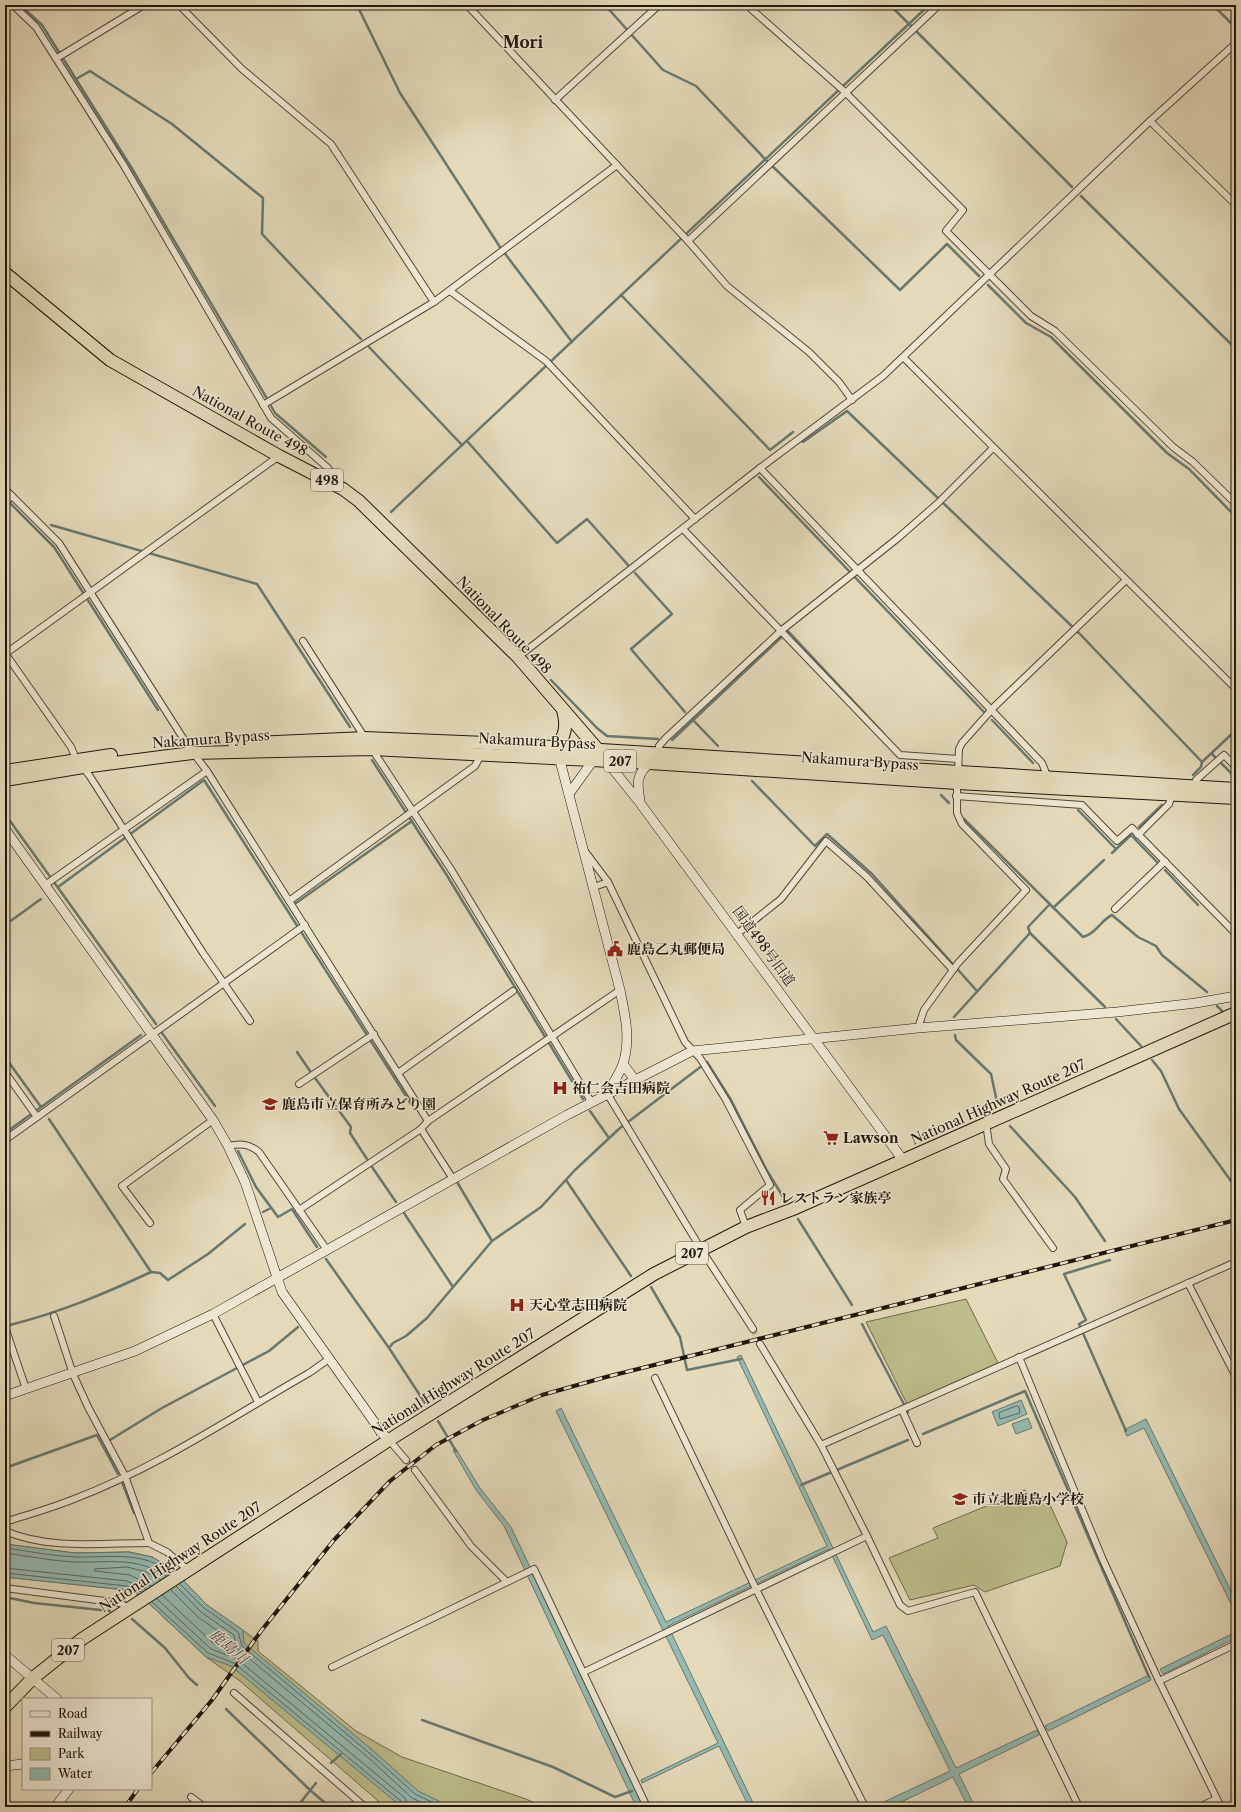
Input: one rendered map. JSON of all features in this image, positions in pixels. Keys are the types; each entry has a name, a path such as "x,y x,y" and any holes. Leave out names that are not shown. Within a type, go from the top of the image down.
{"highway":[{"name":"National Route 498","path":"5,273 110,360 279,456 343,488 369,511 518,657 563,709 600,757"},
{"path":"558,753 566,725 563,709"},
{"name":"Nakamura Bypass","path":"5,771 190,749 365,738 600,757 654,758 958,778 1194,786 1236,789"},
{"name":"Nakamura Bypass","path":"190,749 484,748"},
{"name":"Nakamura Bypass","path":"5,780 79,763"},
{"name":"Nakamura Bypass","path":"1049,782 1078,790 1236,798"},
{"name":"National Highway Route 207","path":"5,1707 33,1678 82,1639 133,1605 389,1440 609,1301 701,1249 746,1227 793,1209 1236,1013"}],"street":[{"path":"13,5 36,27 124,164 271,418 328,468 343,488"},
{"path":"57,58 144,5"},
{"path":"179,5 242,70 331,144 434,302"},
{"path":"467,5 688,241 726,286 824,366 852,400"},
{"path":"555,100 628,36 660,5"},
{"path":"750,5 750,8 845,92 964,210 946,231 1031,316 1055,331 1173,447 1193,462 1236,504"},
{"path":"688,241 939,5"},
{"path":"518,657 760,468 852,400 904,358 1150,121 1236,43"},
{"path":"1150,121 1236,205"},
{"path":"263,405 434,302 500,254 616,165"},
{"path":"450,291 548,363 696,519"},
{"path":"904,358 1236,689"},
{"path":"640,803 638,779 643,768 654,758 659,746 666,738 853,573 898,538 938,503 993,448"},
{"path":"250,1021 202,952 79,763 71,747 5,654 279,456"},
{"path":"760,468 853,573 1042,763 1049,782"},
{"path":"5,489 59,543 91,591 190,749 207,771 428,1121"},
{"path":"5,502 12,496"},
{"path":"683,529 900,755 958,759"},
{"path":"918,1028 924,1010 958,963 1026,890 962,824 956,813 958,759 962,743 1126,580"},
{"path":"303,641 365,738"},
{"path":"289,901 475,766 484,748"},
{"path":"372,749 452,871 592,1103"},
{"path":"558,753 594,887 627,1023 628,1039 623,1064 611,1086 608,1095"},
{"path":"1194,786 1196,780 1224,755 1236,767"},
{"path":"569,794 600,757"},
{"name":"国道498号旧道","path":"600,757 640,803 815,1038 903,1160"},
{"path":"47,883 207,771"},
{"path":"1078,790 1078,804"},
{"path":"1138,834 1169,804 1172,795"},
{"path":"956,796 1082,805 1117,841 1132,828 1236,934"},
{"path":"5,829 47,883 213,1120 228,1146 256,1212 282,1292 382,1433 406,1460"},
{"path":"737,934 781,899 826,841 867,877 953,970"},
{"path":"584,849 608,882 685,1042 704,1064 726,1100 770,1185 740,1210 746,1227"},
{"path":"1115,909 1165,862"},
{"path":"594,887 608,882"},
{"path":"5,1140 305,925"},
{"path":"299,1210 421,1129 428,1121 620,990"},
{"path":"398,1073 514,991"},
{"path":"5,1396 73,1374 135,1351 213,1314 453,1179 692,1050 918,1028 1117,1012 1196,1003 1236,996"},
{"path":"299,1084 374,1034"},
{"path":"623,1064 635,1080"},
{"path":"5,1072 37,1117"},
{"path":"608,1095 701,1249 753,1329"},
{"path":"150,1223 122,1186 213,1120"},
{"path":"986,1123 989,1144 1006,1169 1003,1178 1053,1248"},
{"path":"421,1129 453,1179"},
{"path":"228,1146 240,1143 252,1147 259,1152 327,1250"},
{"path":"821,1445 1236,1262"},
{"path":"1188,1283 1236,1378"},
{"path":"213,1314 258,1402"},
{"path":"54,1316 73,1374 88,1407 125,1476 149,1543"},
{"path":"5,1327 26,1389"},
{"path":"760,1344 837,1474 900,1605 908,1611 975,1592 1079,1807"},
{"path":"1019,1357 1104,1560 1159,1682 1221,1807"},
{"path":"5,1520 8,1521 74,1499 125,1476 169,1454 308,1373 329,1359"},
{"path":"655,1378 756,1590 865,1807"},
{"path":"902,1410 917,1443"},
{"path":"415,1470 471,1546 506,1581"},
{"path":"5,1531 24,1538 65,1543 149,1543 167,1552 188,1570"},
{"path":"584,1672 867,1536"},
{"path":"332,1667 506,1581 534,1569 647,1807"},
{"path":"5,1588 133,1605"},
{"path":"1159,1682 1236,1644"},
{"path":"5,1655 56,1698"},
{"path":"234,1693 365,1807"},
{"path":"5,1766 22,1764"},
{"path":"55,1807 68,1790"},
{"path":"191,1797 204,1807"},
{"path":"1199,1807 1216,1799"}],"green space":[{"path":"966,1299 998,1363 907,1404 866,1322"},
{"path":"1025,1490 1034,1500 1046,1496 1067,1542 1060,1566 985,1592 974,1585 910,1600 889,1558 938,1538 933,1528"},
{"path":"5,1544 75,1553 129,1552 152,1557 171,1568 207,1605 258,1641 258,1651 356,1731 402,1757 526,1799 544,1807 435,1807 179,1588"},
{"path":"5,1570 116,1572 413,1807 385,1807 240,1681 206,1657 140,1595 126,1590 5,1577"}],"water":[{"path":"741,1355 873,1632 886,1626 956,1768 1037,1730 1039,1735 959,1774 975,1807 968,1807 953,1777 891,1807 873,1807 950,1771 883,1635 872,1640 829,1549 668,1626 755,1807 749,1807 719,1746 642,1783 641,1780 718,1743 556,1411 561,1408 666,1622 827,1546 737,1357"},
{"path":"1021,1400 1027,1414 998,1426 992,1412"},
{"path":"1028,1418 1032,1428 1016,1434 1012,1424"},
{"path":"1146,1419 1236,1601 1236,1614 1144,1428 1127,1436 1124,1430"},
{"path":"456,1449 480,1488 511,1527 644,1807 637,1807 634,1802 504,1526 476,1490 453,1450"},
{"name":"鹿島川","path":"5,1544 75,1553 129,1552 152,1557 171,1568 207,1605 243,1630 244,1643 377,1754 418,1791 451,1807 402,1807 231,1666 206,1657 140,1595 126,1590 5,1577"},
{"path":"1236,1632 1236,1638 1163,1674 1160,1669"},
{"path":"1149,1675 1151,1680 1048,1731 1045,1726"}],"waterway":[{"path":"20,5 42,25 131,167 266,397"},
{"path":"357,5 400,93 500,247 572,342"},
{"path":"605,5 663,70 696,86 765,159 900,290 947,244 979,276"},
{"path":"890,5 1072,187"},
{"path":"391,512 929,5"},
{"path":"1213,5 1236,28"},
{"path":"76,79 90,71 172,124 263,198 262,234 361,339"},
{"path":"1081,196 1236,349"},
{"path":"988,285 1026,323 1051,337 1167,453 1189,469 1236,517"},
{"path":"621,295 770,450 793,432"},
{"path":"369,347 462,445"},
{"path":"271,406 275,413 326,457"},
{"path":"803,442 847,411 1079,633 1202,762 1236,730"},
{"path":"467,441 557,543 587,519 628,565"},
{"path":"759,477 984,712"},
{"path":"7,500 54,547 158,710"},
{"path":"51,525 257,584 350,727"},
{"path":"635,573 672,614 631,649 685,712"},
{"path":"672,740 788,631 884,734"},
{"path":"551,680 597,728 607,736 658,739"},
{"path":"693,720 718,746"},
{"path":"992,720 1033,763"},
{"path":"1212,754 1235,777"},
{"path":"372,760 446,874 583,1099"},
{"path":"1193,775 1201,767 1202,762"},
{"path":"58,887 204,780 413,1107"},
{"path":"752,781 815,846 827,834 872,874 977,991"},
{"path":"941,795 949,803"},
{"path":"1139,827 1162,805"},
{"path":"1078,810 1116,849"},
{"path":"5,814 156,1024"},
{"path":"964,819 1083,937 1095,930 1112,915 1138,937 1156,946 1162,955 1207,992"},
{"path":"296,903 412,821"},
{"path":"1112,853 1131,835 1157,862"},
{"path":"1053,908 1104,860"},
{"path":"1165,870 1198,905"},
{"path":"5,925 41,899"},
{"path":"1049,905 1028,927 1030,933 1105,1007"},
{"path":"954,1017 1030,933"},
{"path":"1217,1006 1222,1011"},
{"path":"1116,1019 1141,1046"},
{"path":"162,1033 215,1106"},
{"path":"5,1133 141,1035"},
{"path":"955,1035 956,1040 991,1074 997,1102"},
{"path":"297,1052 310,1071"},
{"path":"5,1057 41,1107"},
{"path":"1152,1060 1161,1071 1179,1109 1236,1188"},
{"path":"389,1348 393,1343 406,1336 427,1318 492,1241 541,1207 575,1170 620,1128 707,1062 731,1100 766,1169 785,1200"},
{"path":"315,1078 351,1127 350,1133 367,1159"},
{"path":"590,1111 609,1138"},
{"path":"49,1119 151,1272"},
{"path":"1010,1126 1075,1197 1105,1241"},
{"path":"238,1151 256,1187 278,1217 292,1209 317,1247"},
{"path":"372,1167 396,1202"},
{"path":"566,1180 631,1276"},
{"path":"457,1182 492,1241"},
{"path":"263,1212 271,1208"},
{"path":"404,1213 453,1287"},
{"path":"798,1219 852,1305"},
{"path":"10,1325 82,1302 151,1272 160,1273 168,1280 208,1254 245,1224"},
{"path":"326,1259 389,1348 425,1403"},
{"path":"1110,1260 1064,1274 1086,1320 1079,1324 1126,1431"},
{"path":"651,1287 680,1337 687,1370 741,1359"},
{"path":"862,1324 908,1412"},
{"path":"110,1440 162,1408 269,1351 298,1327"},
{"path":"923,1434 1025,1391 1149,1677"},
{"path":"438,1421 456,1451"},
{"path":"5,1468 97,1435 118,1474"},
{"path":"801,1485 908,1440"},
{"path":"122,1482 134,1513"},
{"path":"5,1597 34,1603 110,1611"},
{"path":"132,1619 165,1648 189,1678 197,1685"},
{"path":"226,1709 311,1791 330,1807"},
{"path":"422,1720 553,1767 615,1797 632,1791"},
{"path":"331,1763 341,1754"},
{"path":"297,1807 316,1783"}],"tunnel":[{"path":"753,1329 760,1344"},
{"path":"406,1460 415,1470"}],"railway":[{"path":"152,1772 212,1700 261,1631 334,1540 390,1481 436,1445 483,1420 542,1395 606,1377 1236,1220"},
{"path":"125,1807 137,1790"}],"place":[{"name":"鹿島乙丸郵便局","path":"615,949"},
{"name":"祐仁会吉田病院","path":"560,1088"},
{"name":"鹿島市立保育所みどり園","path":"270,1104"},
{"name":"Lawson","path":"831,1138"},
{"name":"レストラン家族亭","path":"768,1198"},
{"name":"天心堂志田病院","path":"517,1305"},
{"name":"市立北鹿島小学校","path":"960,1499"}],"district":[{"name":"Mori","path":"523,42"}]}
